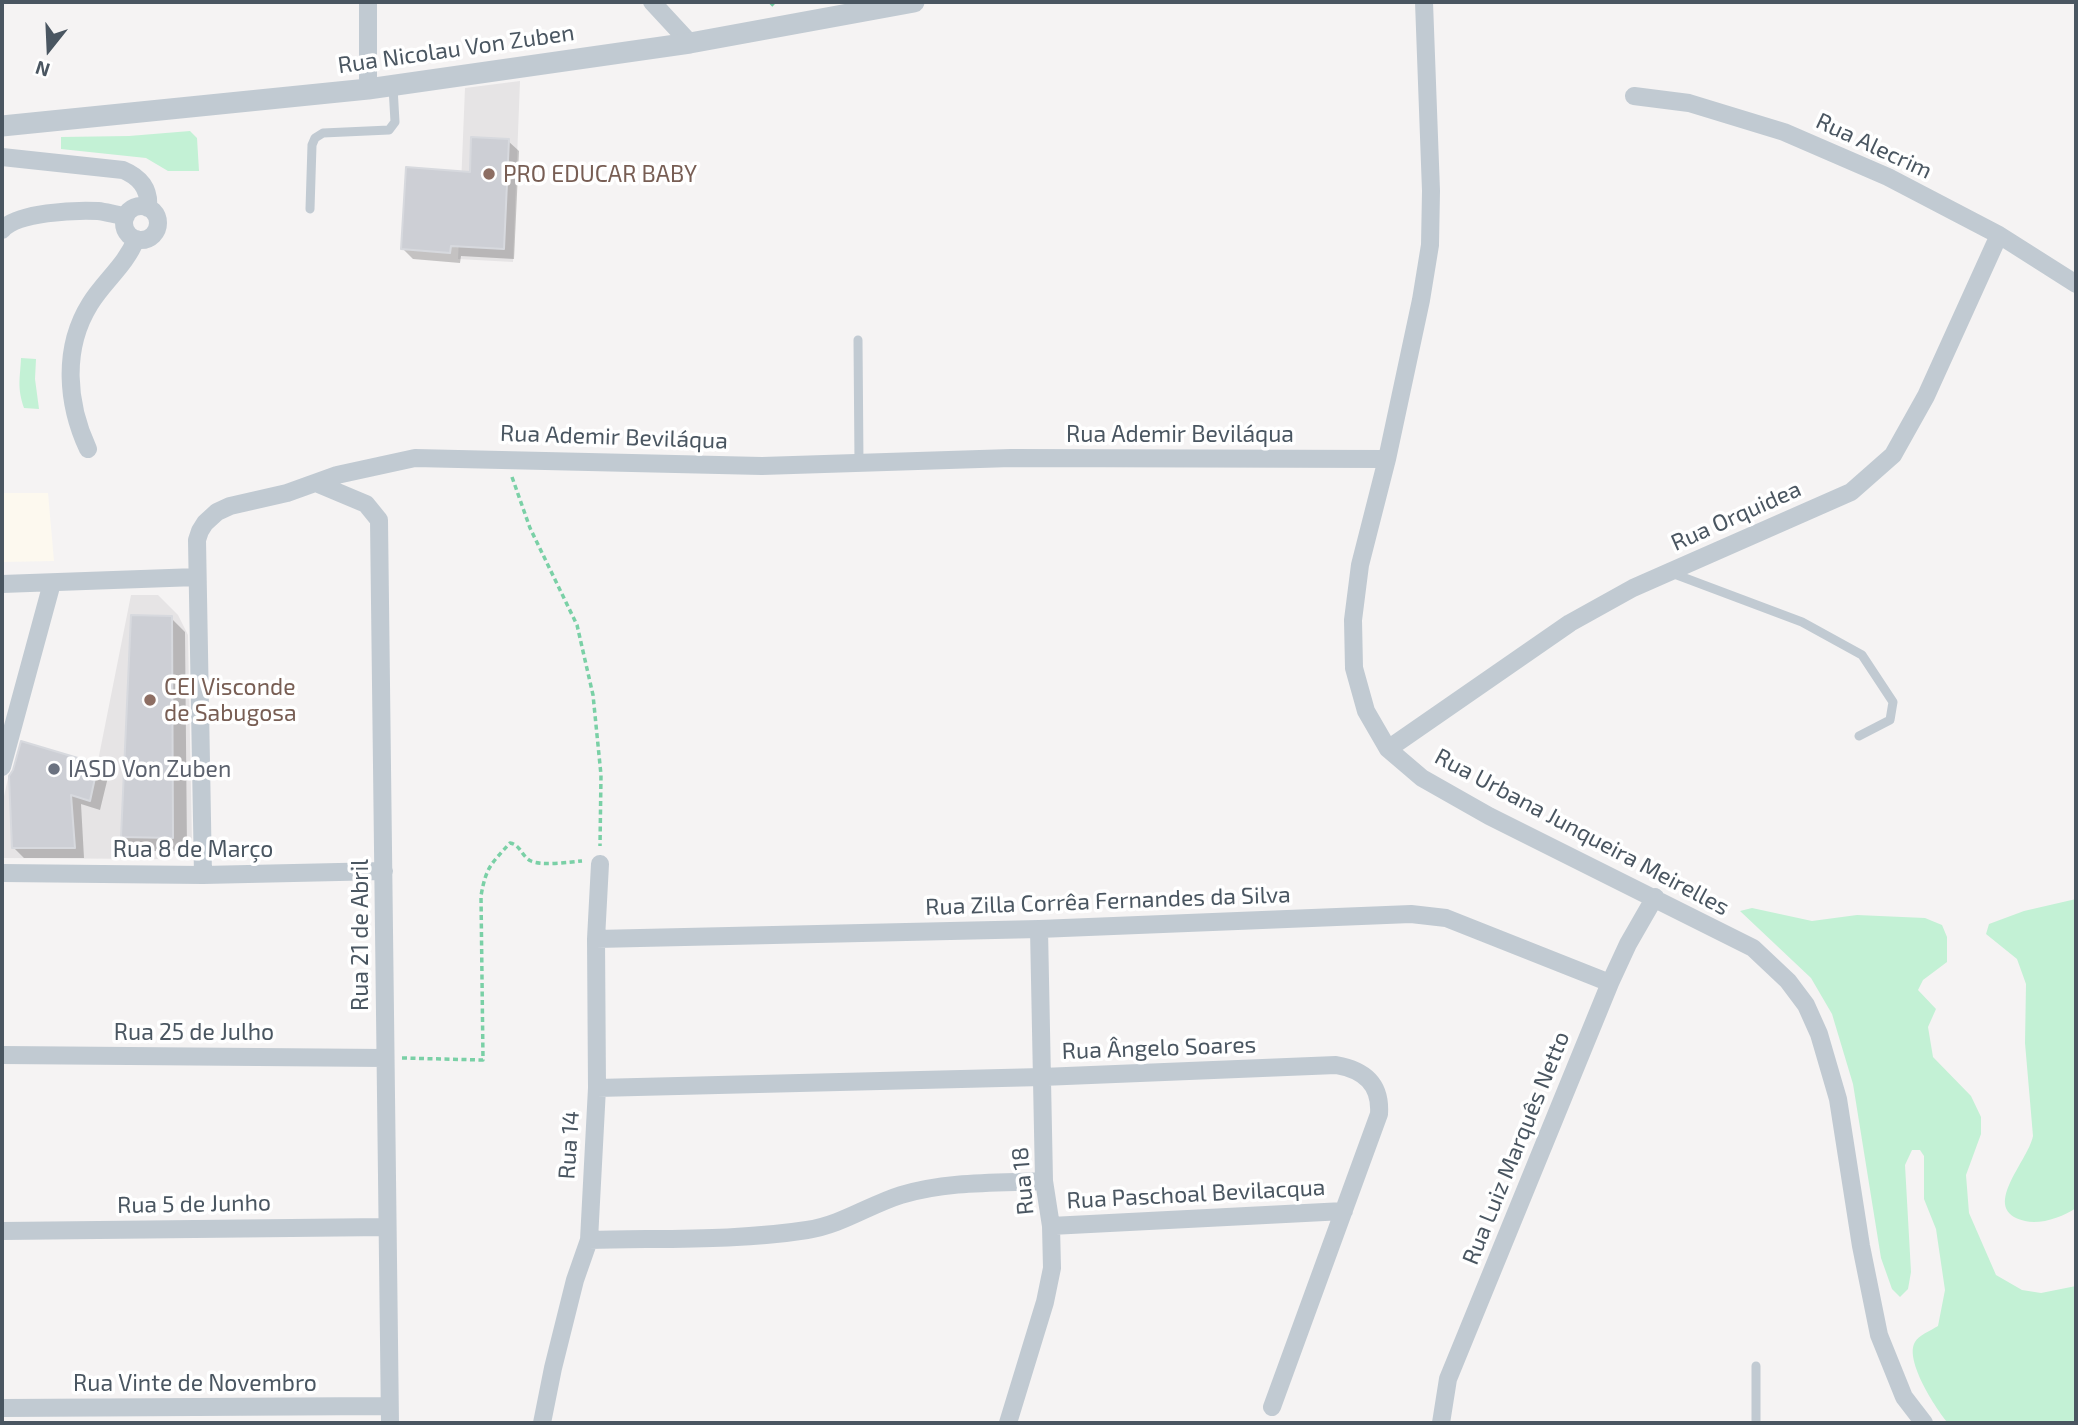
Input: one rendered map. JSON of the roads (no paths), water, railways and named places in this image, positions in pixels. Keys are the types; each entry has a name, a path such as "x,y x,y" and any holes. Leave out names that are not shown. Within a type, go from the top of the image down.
{"street":[{"path":"368,2 368,89"},
{"path":"652,2 690,43"},
{"name":"Rua Nicolau Von Zuben","path":"2,126 368,89 690,43 907,2"},
{"name":"Rua Urbana Junqueira Meirelles","path":"1424,2 1431,191 1430,245 1387,459 1360,565 1353,620 1354,668 1366,710 1388,749 1422,778 1489,816 1753,948 1787,981 1806,1005 1819,1034 1838,1099 1861,1246 1879,1335 1904,1397 1924,1423"},
{"name":"Rua Alecrim","path":"1634,96 1689,103 1784,132 1888,177 1999,234 2076,284"},
{"path":"2,157 123,170 145,187 148,208 156,215 155,231 147,238 136,239 127,232 124,221 132,208 148,208"},
{"path":"2,230 11,222 67,212 102,211 126,216"},
{"name":"Rua Orquidea","path":"1388,749 1570,624 1633,588 1851,492 1893,455 1926,396 1999,234"},
{"path":"88,449 76,419 70,389 71,363 77,331 90,304 125,261 136,239"},
{"name":"Rua Ademir Beviláqua","path":"204,875 197,577 200,531 217,512 230,506 287,493 337,475 415,458 762,466 1011,458 1387,459"},
{"name":"Rua 21 de Abril","path":"316,483 366,505 379,520 389,1415"},
{"path":"2,584 197,577"},
{"path":"2,767 52,583"},
{"name":"Rua 14","path":"542,1423 575,1280 589,1240 597,1088 596,939 600,858"},
{"name":"Rua 8 de Março","path":"2,873 204,875 384,871"},
{"name":"Rua Luiz Marquês Netto","path":"1441,1423 1448,1379 1610,983 1628,944 1655,897"},
{"name":"Rua Zilla Corrêa Fernandes da Silva","path":"596,939 1039,929 1411,915 1446,918 1610,983"},
{"name":"Rua 18","path":"1008,1423 1045,1302 1052,1268 1051,1226 1044,1181 1039,929"},
{"name":"Rua 25 de Julho","path":"2,1055 386,1058"},
{"name":"Rua Ângelo Soares","path":"597,1088 1042,1077 1336,1065 1361,1072 1376,1093 1380,1105 1379,1114 1272,1407"},
{"path":"589,1240 769,1234 810,1230 845,1220 900,1195 939,1185 1044,1181"},
{"name":"Rua Paschoal Bevilacqua","path":"1051,1226 1344,1211"},
{"name":"Rua 5 de Junho","path":"2,1231 387,1227"},
{"name":"Rua Vinte de Novembro","path":"2,1408 389,1415"}],"lane":[{"path":"310,209 312,145 315,138 323,133 389,130 395,122 393,85"},
{"path":"858,340 859,463"},
{"path":"1668,572 1802,622 1862,655 1893,702 1890,720 1858,736"},
{"path":"1756,1366 1756,1423"}],"place":[{"name":"PRO EDUCAR BABY","path":"489,174"},
{"name":"CEI Visconde de Sabugosa","path":"150,700"},
{"name":"IASD Von Zuben","path":"54,769"}]}
